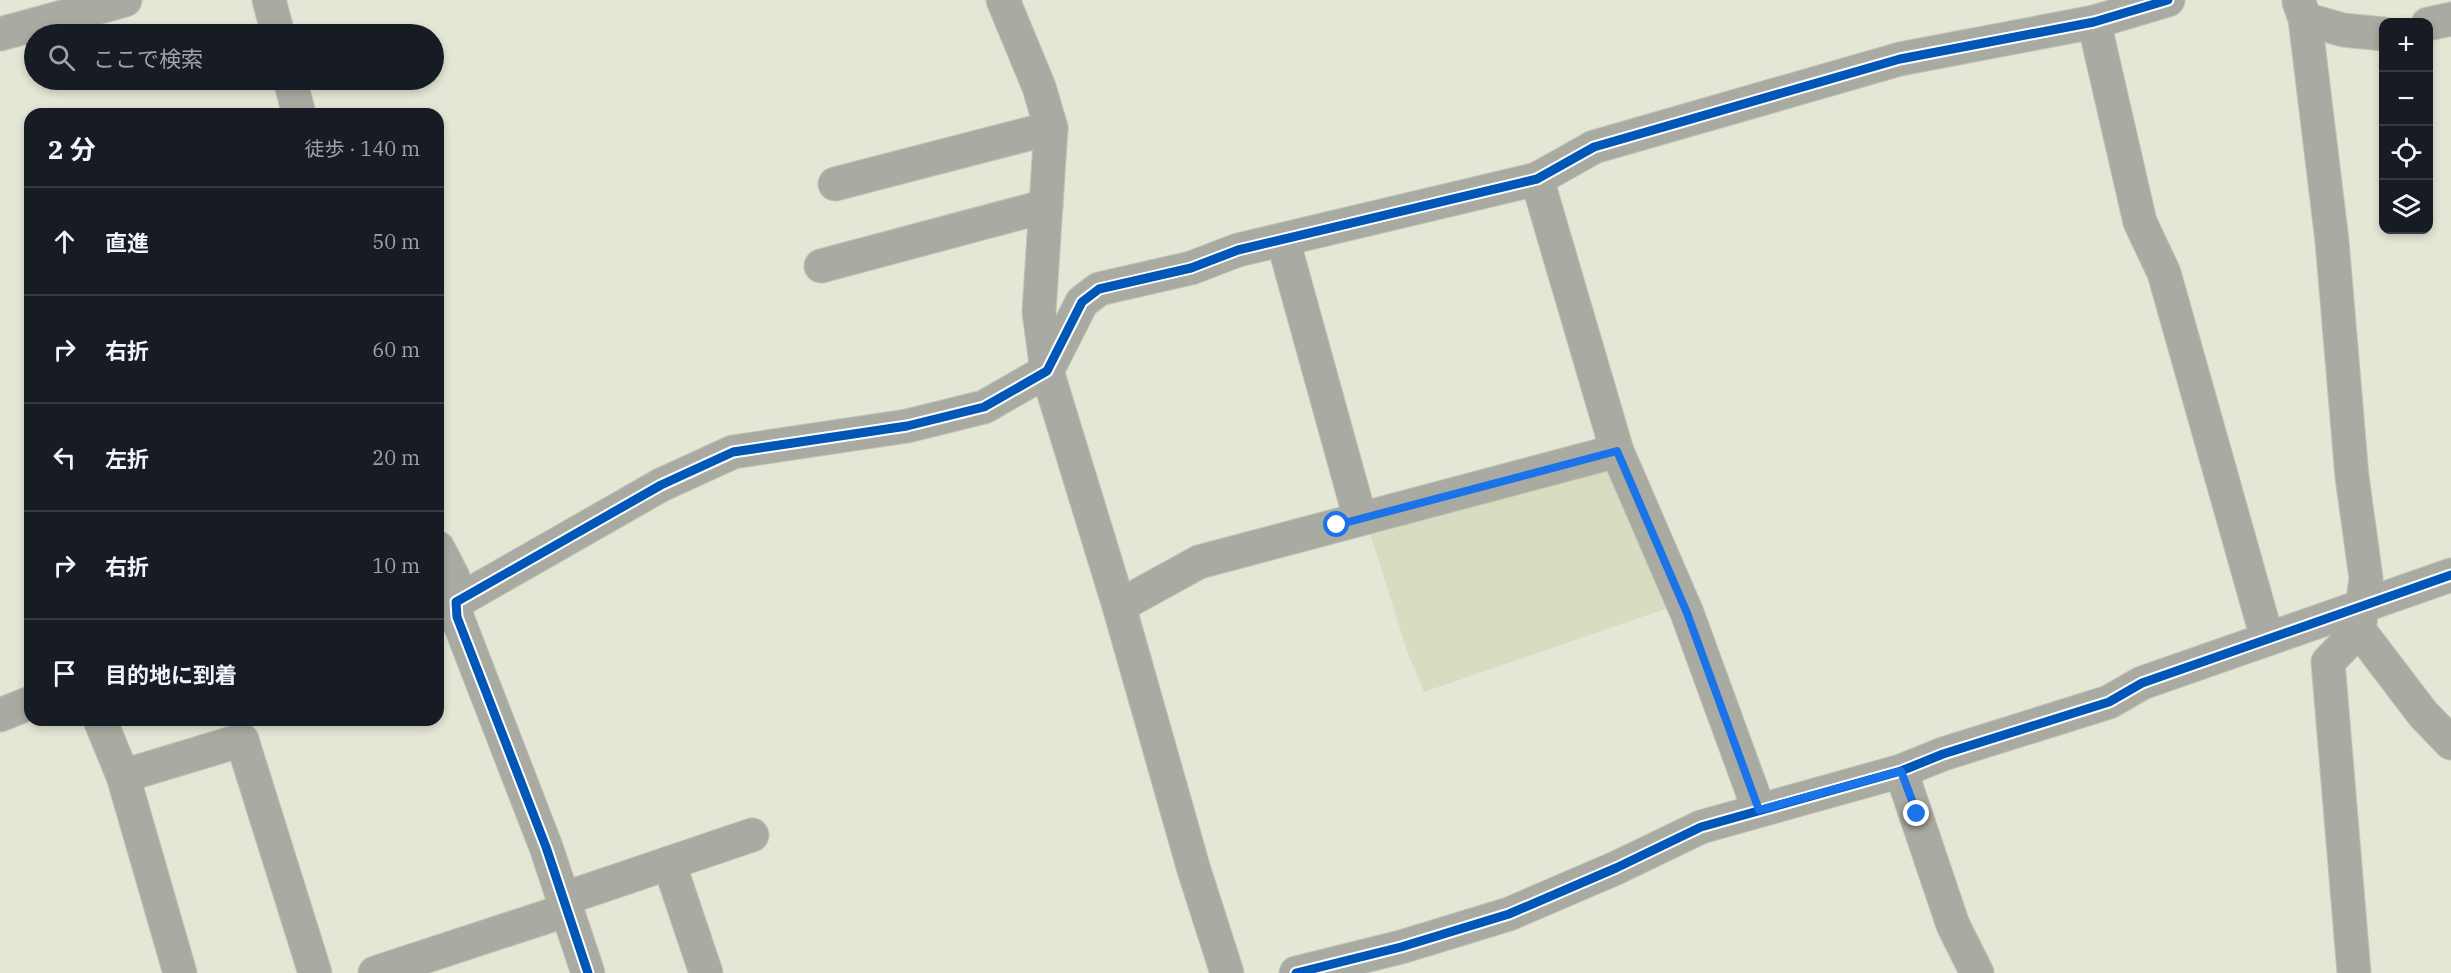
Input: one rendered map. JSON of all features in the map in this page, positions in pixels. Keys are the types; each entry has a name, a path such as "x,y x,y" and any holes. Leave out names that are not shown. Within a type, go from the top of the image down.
{"street":[{"path":"37,24 125,0"},
{"path":"269,0 275,24"},
{"path":"1003,0 1039,87 1051,128 1039,312 1047,371 1119,606 1194,870 1227,973"},
{"path":"450,612 662,485 733,452 907,426 984,407 1047,371 1082,302 1099,289 1191,268 1238,250 1537,179 1594,147 1900,59 2094,22 2168,0"},
{"path":"2302,10 2343,30 2379,34"},
{"path":"2302,10 2332,241 2352,477 2366,578 2360,619 2328,662 2354,973"},
{"path":"2433,23 2451,19"},
{"path":"2094,22 2140,222 2164,273 2267,638"},
{"path":"0,34 24,27"},
{"path":"293,90 297,108"},
{"path":"835,184 1051,128"},
{"path":"1537,179 1617,451 1687,613 1759,810"},
{"path":"821,266 1046,206"},
{"path":"1283,240 1360,518"},
{"path":"1119,606 1199,562 1617,451"},
{"path":"444,560 453,577 450,612 565,904 588,973"},
{"path":"1296,973 1401,947 1509,914 1616,868 1701,827 1901,771 1943,754 2109,702 2142,682 2267,638 2360,619 2451,575"},
{"path":"2360,619 2423,714 2451,743"},
{"path":"0,715 24,705"},
{"path":"102,726 123,776 180,973"},
{"path":"123,776 242,740 315,973"},
{"path":"1901,771 1953,925 1977,973"},
{"path":"375,973 565,904 669,863 752,835"},
{"path":"669,863 706,973"}],"green space":[{"path":"1602,461 1617,470 1674,606 1424,692 1407,651 1365,517"}],"cycle path":[{"path":"588,973 546,847 457,617 456,602 661,485 733,452 907,426 984,407 1047,371 1082,302 1099,289 1191,268 1238,250 1537,179 1594,147 1900,59 2094,22 2168,0"},
{"path":"1296,973 1401,947 1509,914 1616,868 1701,827 1901,771 1943,754 2109,702 2142,683 2451,575"}],"route":[{"path":"1337,525 1617,451 1687,613 1759,810 1901,771 1917,814"}]}
